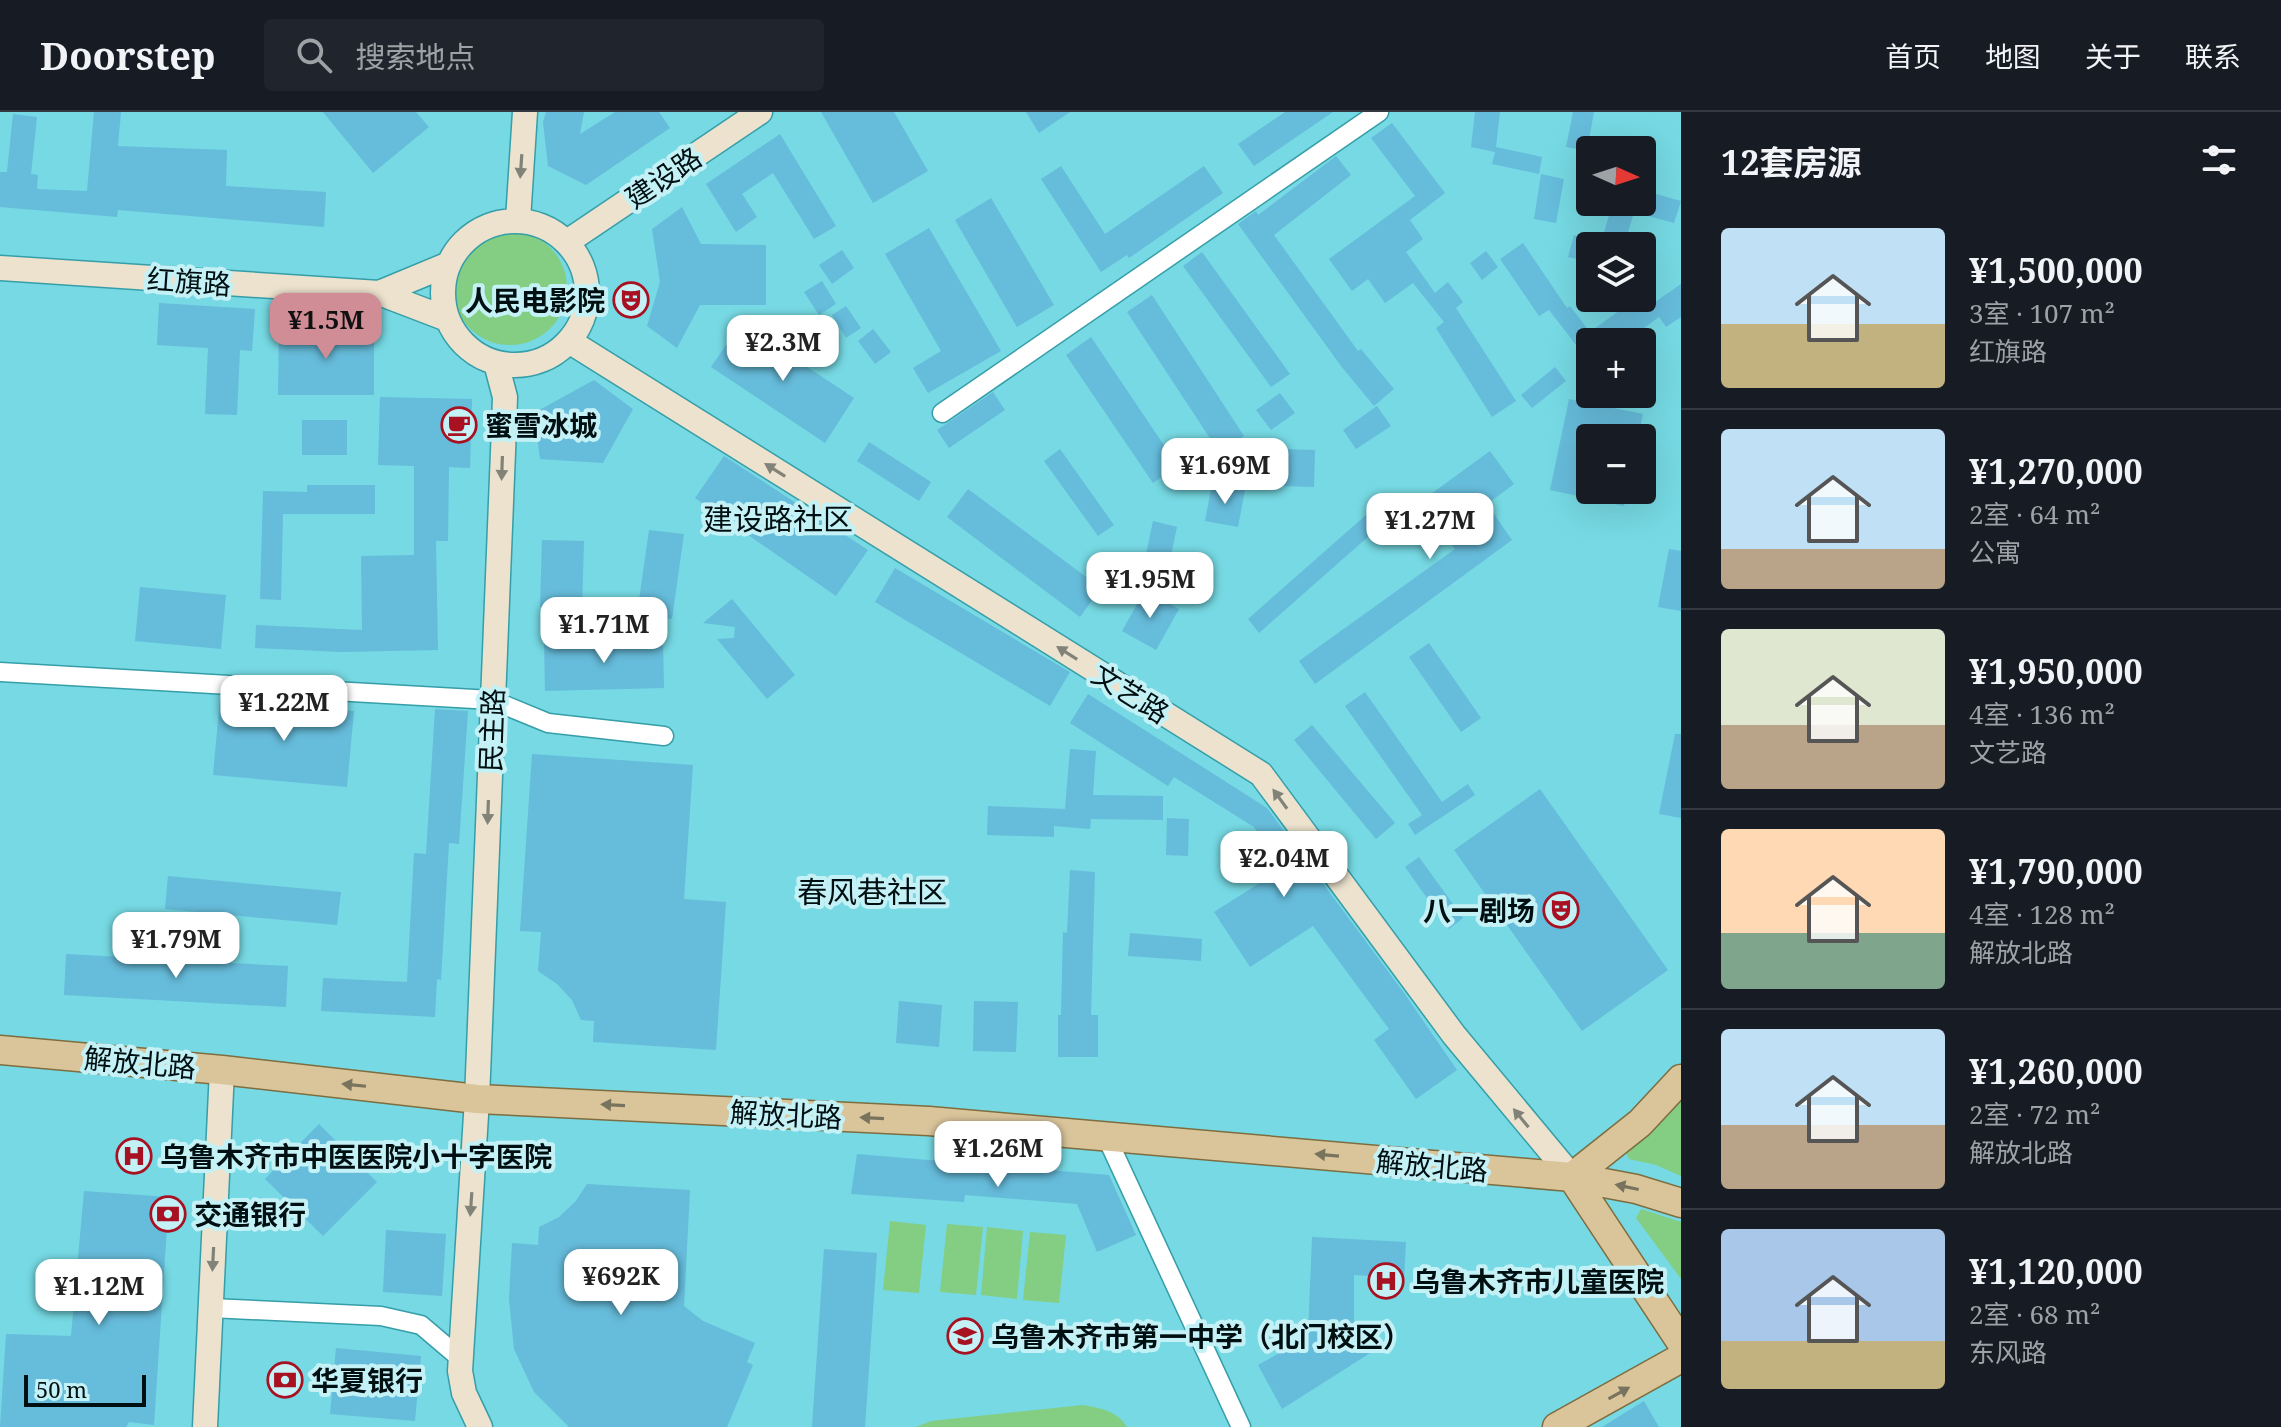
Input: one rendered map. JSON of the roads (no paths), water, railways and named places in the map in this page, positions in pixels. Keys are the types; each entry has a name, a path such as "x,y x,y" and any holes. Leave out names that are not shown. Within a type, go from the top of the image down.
{"main road":[{"name":"解放北路","path":"0,1050 222,1070 477,1099 929,1121 1572,1177 1636,1189 1681,1203"},
{"path":"1681,1079 1640,1123 1572,1177 1681,1342"},
{"path":"1557,1427 1681,1358"}],"street":[{"path":"518,220 525,112"},
{"name":"建设路","path":"567,242 760,112"},
{"path":"942,413 1379,112"},
{"path":"518,220 536,223 567,242 579,260 586,292 580,323 569,341 553,354 535,362 516,365 496,363 475,354 458,338 447,319 443,282 460,246 476,231 496,223 518,220"},
{"path":"379,293 449,264"},
{"name":"红旗路","path":"0,268 379,293"},
{"path":"379,293 447,319"},
{"name":"文艺路","path":"569,341 1261,774 1454,1035 1572,1177"},
{"name":"民主路","path":"480,1427 464,1393 461,1359 477,1099 505,397 496,363"},
{"path":"0,672 492,700 548,723 664,736"},
{"path":"205,1427 222,1070"},
{"path":"1106,1136 1241,1427"},
{"path":"211,1308 381,1316 421,1325 461,1359"},
{"path":"197,1427 207,1389"}],"place":[{"name":"人民电影院","path":"631,300"},
{"name":"蜜雪冰城","path":"459,425"},
{"name":"八一剧场","path":"1561,910"},
{"name":"乌鲁木齐市中医医院小十字医院","path":"134,1156"},
{"name":"交通银行","path":"168,1214"},
{"name":"乌鲁木齐市儿童医院","path":"1386,1281"},
{"name":"乌鲁木齐市第一中学（北门校区）","path":"965,1336"},
{"name":"华夏银行","path":"285,1380"}],"district":[{"name":"建设路社区","path":"778,518"},
{"name":"春风巷社区","path":"872,891"}]}
